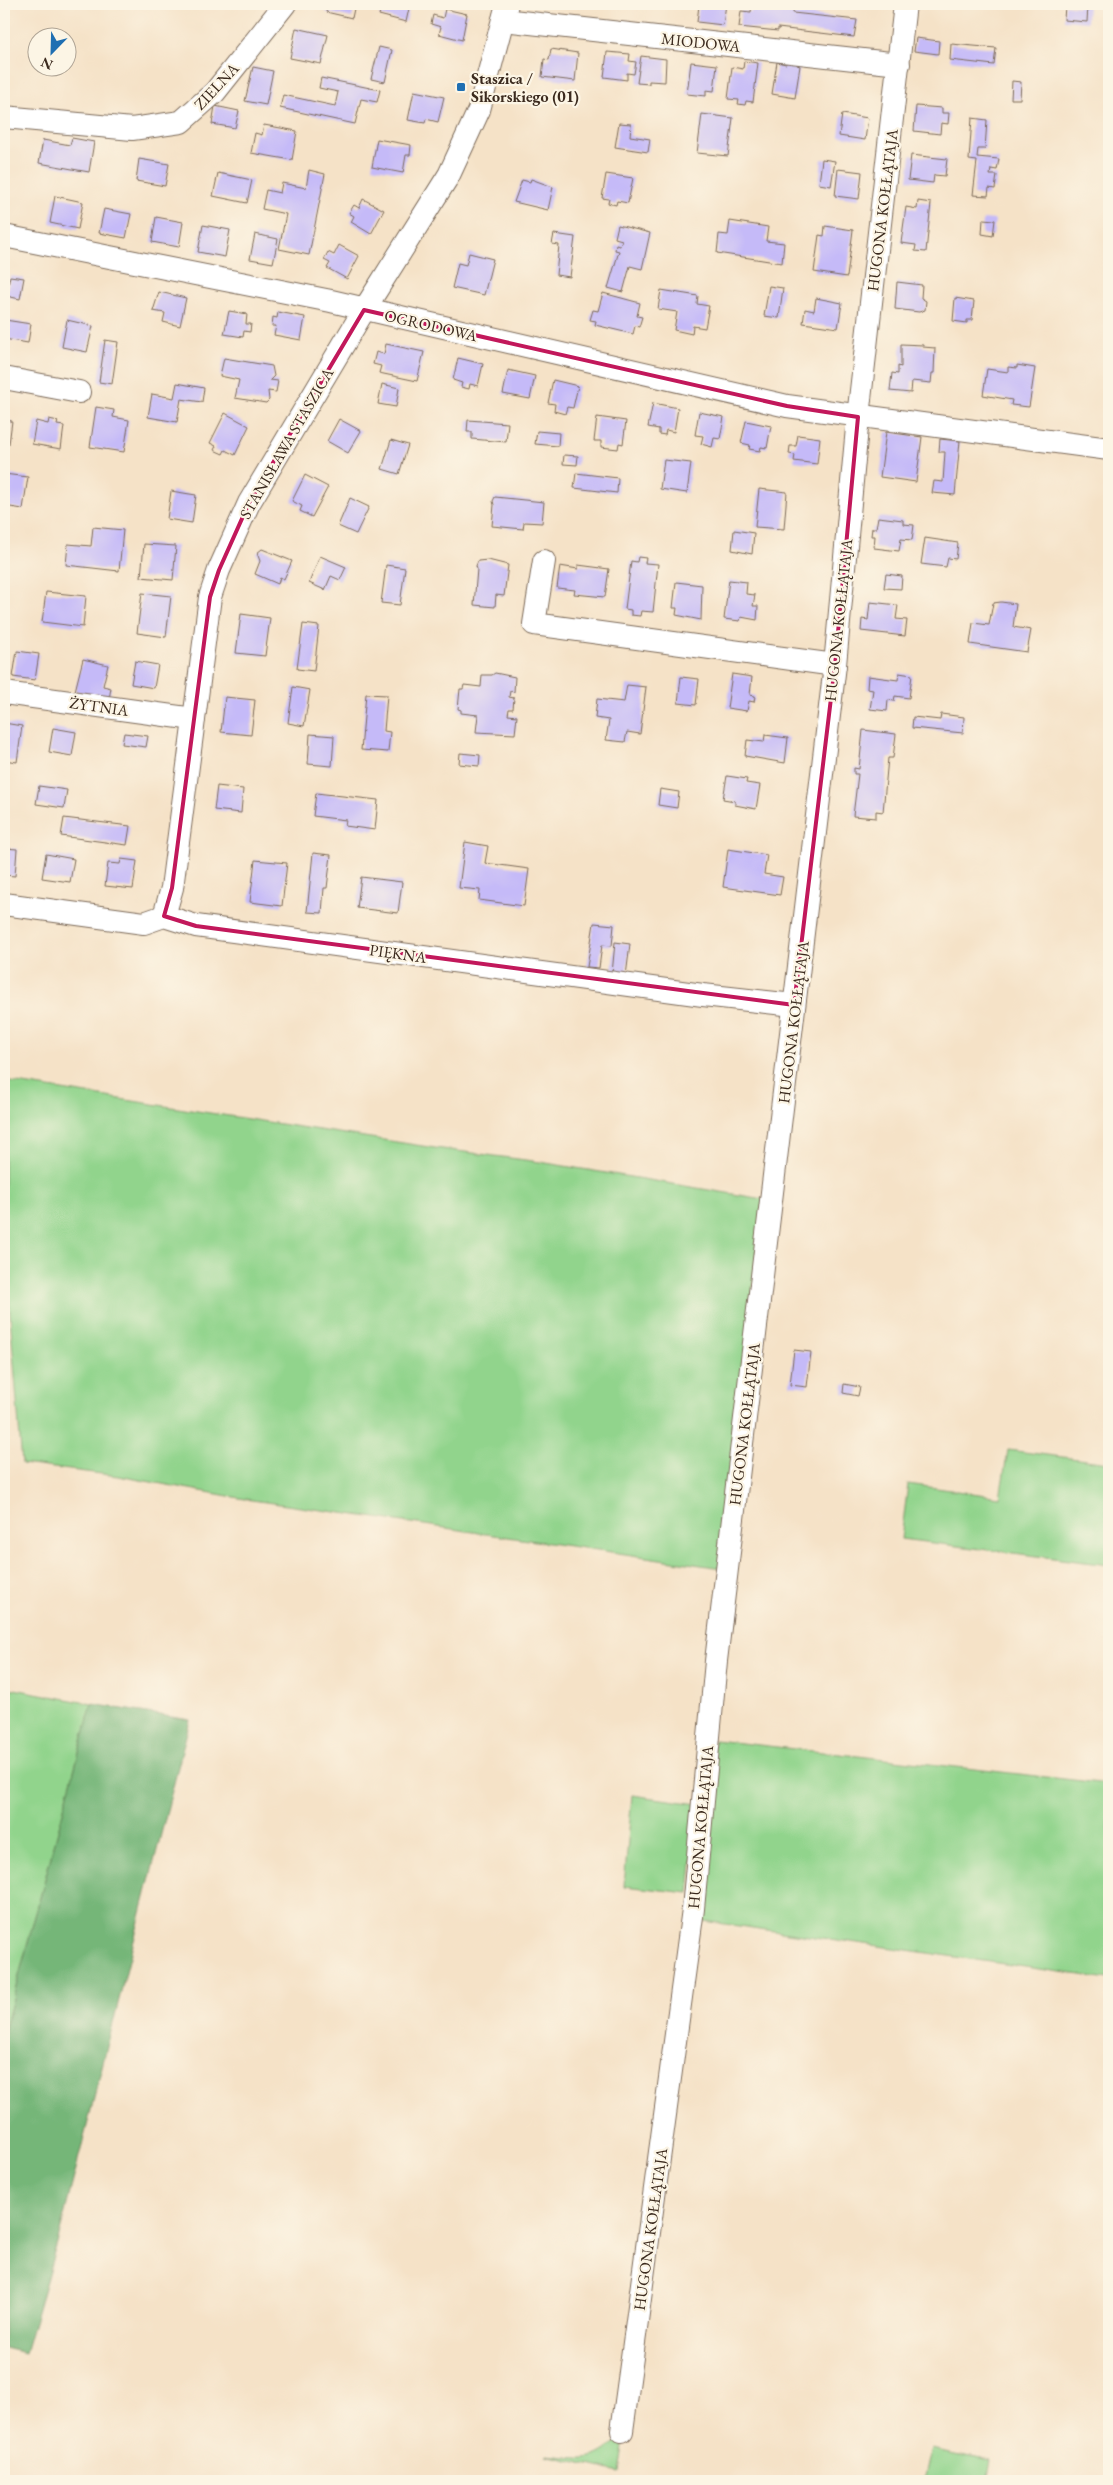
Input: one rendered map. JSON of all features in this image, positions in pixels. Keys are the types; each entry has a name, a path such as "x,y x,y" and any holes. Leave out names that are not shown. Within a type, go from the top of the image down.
{"street":[{"name":"ZIELNA","path":"4,117 132,129 181,122 215,92 285,4"},
{"name":"HUGONA KOŁŁĄTAJA","path":"622,2431 693,1910 716,1661 835,665 858,417 900,64 905,4"},
{"name":"MIODOWA","path":"505,12 900,64"},
{"name":"STANISŁAWA STASZICA","path":"164,916 172,888 210,598 219,570 249,504 364,310 448,175 479,110 505,12"},
{"name":"OGRODOWA","path":"4,236 322,299 787,406 858,417"},
{"path":"4,378 79,392"},
{"path":"858,417 1109,449"},
{"path":"544,561 534,624 835,665"},
{"name":"ŻYTNIA","path":"4,693 194,719"},
{"path":"4,904 144,923 164,916"},
{"name":"PIĘKNA","path":"164,916 206,928 794,1005"}],"highlighted area":[{"path":"364,310 787,406 858,417 835,665 794,1005 196,926 164,916 172,888 210,597 219,570 249,503"}],"green space":[{"path":"4,1081 435,1148 540,1162 763,1199 722,1568 245,1499 118,1476 22,1464 4,1239"},
{"path":"1008,1450 1109,1463 1109,1565 901,1539 908,1484 1000,1497"},
{"path":"4,1687 92,1704 4,2032"},
{"path":"92,1704 190,1720 59,2236 25,2353 4,2348 4,2032"},
{"path":"714,1740 1109,1784 1109,1979 697,1920"},
{"path":"632,1795 698,1804 689,1893 624,1886"},
{"path":"621,2438 623,2446 619,2472 547,2455 587,2458 611,2447"},
{"path":"931,2449 991,2461 987,2481 924,2481"}],"building":[{"path":"328,4 355,4 352,18 326,12"},
{"path":"382,4 410,4 406,22 379,15"},
{"path":"714,4 726,4 723,25 697,22 699,5 713,6"},
{"path":"752,4 794,4 793,13 857,20 854,37 778,28 778,31 739,27 741,11 751,12"},
{"path":"1079,4 1088,4 1087,22 1064,20 1065,5 1079,7"},
{"path":"445,9 467,14 462,40 439,34 441,27 431,24 433,15 443,18"},
{"path":"296,28 328,35 321,64 290,58"},
{"path":"916,38 939,41 938,54 914,51"},
{"path":"951,44 996,48 994,65 950,60"},
{"path":"379,47 392,50 385,82 371,79"},
{"path":"551,49 578,53 575,81 542,77 544,59 549,60"},
{"path":"607,52 630,54 629,61 636,62 634,74 627,73 627,80 604,77"},
{"path":"641,56 666,59 665,82 649,81 649,84 637,83"},
{"path":"787,57 798,59 797,65 800,66 795,98 772,94 777,62 786,64"},
{"path":"744,61 758,63 753,102 746,101 745,105 738,104 739,100 728,99 732,67 743,69"},
{"path":"691,62 717,65 714,91 706,90 706,96 687,94"},
{"path":"253,67 273,71 266,105 245,101"},
{"path":"321,78 380,90 377,102 361,99 355,124 280,108 283,95 335,106 338,92 319,88"},
{"path":"1012,81 1021,82 1020,99 1011,99"},
{"path":"414,91 444,97 438,122 426,119 425,123 408,120"},
{"path":"215,106 239,111 235,128 212,124"},
{"path":"916,106 942,108 942,113 949,113 948,124 941,123 940,134 914,131"},
{"path":"702,114 733,118 728,156 697,153"},
{"path":"842,114 868,118 865,140 839,136"},
{"path":"972,118 987,120 985,149 978,149 977,157 999,159 997,170 991,169 990,175 997,175 995,189 989,188 988,196 973,195 977,161 969,160"},
{"path":"619,123 631,124 630,136 650,139 648,152 615,147"},
{"path":"264,125 297,131 292,160 251,153 255,133 262,135"},
{"path":"72,138 94,142 89,172 39,163 43,140 70,145"},
{"path":"377,139 411,145 410,155 406,155 403,173 372,167"},
{"path":"911,155 947,159 945,176 934,175 933,183 908,180"},
{"path":"139,159 169,164 165,186 136,181"},
{"path":"822,159 835,161 831,186 819,184"},
{"path":"838,169 862,172 859,199 835,196"},
{"path":"309,170 325,174 309,255 279,249 286,214 262,209 266,190 280,193 282,183 306,188"},
{"path":"218,173 252,180 247,203 213,196"},
{"path":"606,174 633,178 628,203 617,201 616,205 608,203 609,199 602,198"},
{"path":"531,179 553,187 548,210 514,202 522,180 530,182"},
{"path":"55,196 83,202 78,229 50,223"},
{"path":"363,199 384,210 371,234 351,222 354,216 349,213 354,205 359,208"},
{"path":"918,201 931,203 926,252 915,251 916,245 901,243 906,207 917,209"},
{"path":"104,209 131,214 126,238 99,233"},
{"path":"156,217 183,222 179,247 152,242"},
{"path":"983,219 995,220 993,236 982,234"},
{"path":"730,221 768,227 766,241 784,243 782,263 717,253 719,234 728,235"},
{"path":"203,225 230,230 225,257 198,252"},
{"path":"618,225 650,233 642,269 630,266 623,292 608,288 619,251 615,250 616,245 620,246 622,240 615,238"},
{"path":"825,226 853,230 847,277 814,272 819,235 824,236"},
{"path":"255,234 278,239 273,263 250,259"},
{"path":"554,234 575,237 570,277 556,275 559,245 552,244"},
{"path":"339,245 359,256 347,279 327,268 330,263 324,260 328,252 334,255"},
{"path":"469,253 493,259 484,295 452,288 458,263 466,265"},
{"path":"10,276 24,278 20,299 6,296"},
{"path":"897,282 922,285 921,298 926,301 925,310 919,312 895,309"},
{"path":"769,286 783,288 779,318 764,316"},
{"path":"661,290 698,296 697,304 709,306 705,328 693,326 692,334 674,330 677,312 658,309"},
{"path":"159,292 186,298 180,326 163,322 165,313 153,311"},
{"path":"603,293 640,303 637,316 642,317 639,327 635,326 633,334 595,325 596,321 590,320 593,310 598,311"},
{"path":"816,298 842,303 838,328 803,323 805,309 814,311"},
{"path":"955,298 974,301 972,320 967,320 967,323 953,321"},
{"path":"229,311 247,314 246,324 251,324 250,332 244,331 243,337 224,334"},
{"path":"278,312 305,317 301,340 274,335 276,326 272,326 273,317 277,318"},
{"path":"5,320 31,324 28,343 4,339"},
{"path":"67,320 93,326 87,352 62,347"},
{"path":"105,340 118,342 112,384 99,382"},
{"path":"386,344 424,352 417,381 379,373 381,366 373,364 376,352 384,354"},
{"path":"901,344 923,345 923,347 935,348 934,373 932,373 931,383 912,381 911,393 890,391 892,373 898,374 898,366 901,367"},
{"path":"224,358 272,366 274,376 270,380 278,381 276,392 268,391 269,400 266,403 235,398 239,380 220,376"},
{"path":"458,358 483,364 478,386 470,384 469,389 461,387 462,383 453,380"},
{"path":"1017,365 1035,368 1029,407 1011,405 1012,400 983,395 987,369 1008,372 1008,367 1017,368"},
{"path":"508,370 535,376 530,399 503,394"},
{"path":"553,380 578,386 573,408 567,407 565,414 554,411 555,404 548,403"},
{"path":"177,383 204,388 202,402 181,399 177,422 148,417 152,394 174,398"},
{"path":"382,384 399,388 396,407 378,404"},
{"path":"653,403 678,408 674,432 666,430 665,435 659,434 659,429 648,427"},
{"path":"96,407 114,410 113,417 129,420 124,452 90,447"},
{"path":"699,412 724,417 720,439 714,438 712,447 701,444 703,436 695,435"},
{"path":"225,413 249,426 235,455 225,450 223,454 214,450 216,446 210,443"},
{"path":"597,417 626,421 623,444 619,443 618,449 601,447 601,441 594,441"},
{"path":"49,419 58,421 57,425 64,426 61,449 32,444 36,421 48,424"},
{"path":"339,419 361,431 348,453 327,441"},
{"path":"4,420 12,421 9,444 4,443"},
{"path":"468,420 508,423 506,442 472,439 472,432 467,432"},
{"path":"746,421 771,426 767,448 761,447 760,451 749,449 750,445 741,443"},
{"path":"537,431 559,433 558,446 535,444"},
{"path":"886,432 922,437 916,482 880,477"},
{"path":"798,435 820,438 817,464 794,461 795,455 789,454 790,446 796,446"},
{"path":"940,439 960,441 955,495 932,493 934,481 943,482 945,452 939,452"},
{"path":"391,440 408,445 399,474 382,469"},
{"path":"564,455 578,456 577,465 563,464"},
{"path":"664,460 691,463 687,493 660,489"},
{"path":"576,473 618,478 617,493 574,488"},
{"path":"4,474 28,477 23,509 4,506"},
{"path":"305,475 328,487 312,517 300,511 302,506 292,501"},
{"path":"759,489 787,492 784,529 755,527"},
{"path":"171,491 196,495 192,523 167,519"},
{"path":"495,497 544,502 542,523 524,522 523,529 492,526 493,501"},
{"path":"350,498 369,507 356,534 338,526"},
{"path":"878,517 903,520 903,524 914,525 912,540 901,539 899,551 874,548 875,536 871,536 872,528 876,528"},
{"path":"93,527 123,530 119,571 66,565 68,544 91,546"},
{"path":"734,530 754,533 752,554 732,550"},
{"path":"925,538 958,543 956,559 948,558 946,567 921,564"},
{"path":"144,544 176,546 173,580 141,577"},
{"path":"262,549 292,561 284,579 280,577 278,584 255,574 260,561 257,553"},
{"path":"320,556 346,567 340,580 331,576 325,590 309,583"},
{"path":"638,557 646,558 645,563 658,564 653,612 641,611 640,616 631,615 631,610 625,609 631,561 637,562"},
{"path":"488,560 508,565 504,596 496,595 495,607 474,605 476,566 478,561"},
{"path":"386,565 405,568 400,605 381,603"},
{"path":"578,565 609,569 605,597 574,594 575,590 557,588 560,566 578,569"},
{"path":"886,574 902,576 901,589 884,588"},
{"path":"729,580 747,582 746,594 755,595 753,606 758,606 757,620 741,617 740,621 724,619"},
{"path":"676,582 702,585 701,620 676,615 677,608 673,608"},
{"path":"46,592 86,596 83,627 42,622"},
{"path":"142,593 171,596 166,637 137,633"},
{"path":"870,602 898,605 896,619 907,620 905,636 861,631 862,619 868,620"},
{"path":"993,603 1016,604 1013,627 1031,630 1027,652 970,644 973,623 989,625"},
{"path":"241,614 270,618 265,656 236,653"},
{"path":"303,624 319,626 314,671 297,669"},
{"path":"17,651 39,654 35,680 13,677"},
{"path":"83,659 108,665 103,686 111,688 109,699 75,691"},
{"path":"135,661 158,665 154,688 131,684"},
{"path":"495,673 515,677 514,692 510,691 509,697 514,698 513,709 509,709 508,715 517,716 515,734 476,732 478,715 461,713 461,710 458,709 460,689 463,689 464,685 481,687 482,675 492,675"},
{"path":"899,673 912,675 909,698 895,696 894,701 888,700 887,711 870,709 873,690 867,689 868,676 898,680"},
{"path":"732,674 752,677 750,695 755,696 754,702 749,701 747,711 727,708"},
{"path":"681,677 699,679 696,705 678,703"},
{"path":"627,685 646,687 640,734 627,732 625,742 606,740 609,720 595,718 597,699 624,702"},
{"path":"293,687 310,690 304,726 288,723"},
{"path":"366,694 387,695 384,731 390,732 388,752 361,750"},
{"path":"225,697 255,700 251,735 221,732"},
{"path":"941,714 964,717 963,733 912,728 913,717 940,720"},
{"path":"4,723 22,726 17,762 4,760"},
{"path":"53,728 76,732 72,756 49,752"},
{"path":"863,730 896,734 893,758 888,758 883,812 876,811 876,818 853,816 858,774 854,774 854,768 859,769"},
{"path":"124,733 148,736 146,747 122,744"},
{"path":"310,734 334,736 332,766 308,764"},
{"path":"765,735 788,738 785,763 745,756 747,740 764,742"},
{"path":"460,753 480,755 479,766 459,764"},
{"path":"727,776 747,779 746,783 760,785 756,809 735,805 735,801 723,799"},
{"path":"39,786 67,790 64,808 36,804"},
{"path":"217,786 243,789 241,813 214,810"},
{"path":"660,789 679,792 677,808 658,805"},
{"path":"316,793 378,800 375,830 345,826 346,820 313,816"},
{"path":"64,818 130,826 127,845 61,836"},
{"path":"465,842 488,846 485,863 529,869 524,906 479,900 480,890 459,888"},
{"path":"4,848 17,849 15,876 4,875"},
{"path":"728,849 767,855 764,874 783,877 780,895 723,887"},
{"path":"313,853 331,855 327,888 324,888 322,913 307,912"},
{"path":"46,854 74,859 70,882 42,878"},
{"path":"121,859 137,861 133,889 105,886 108,863 120,864"},
{"path":"255,860 287,863 282,906 250,902"},
{"path":"361,877 402,882 398,913 357,908"},
{"path":"594,923 614,925 612,946 602,945 599,968 587,967"},
{"path":"615,942 630,944 626,976 612,974"},
{"path":"794,1350 811,1352 807,1387 790,1385"},
{"path":"844,1384 860,1387 858,1396 843,1393"}],"place":[{"name":"Staszica / Sikorskiego (01)","path":"461,87"}]}
